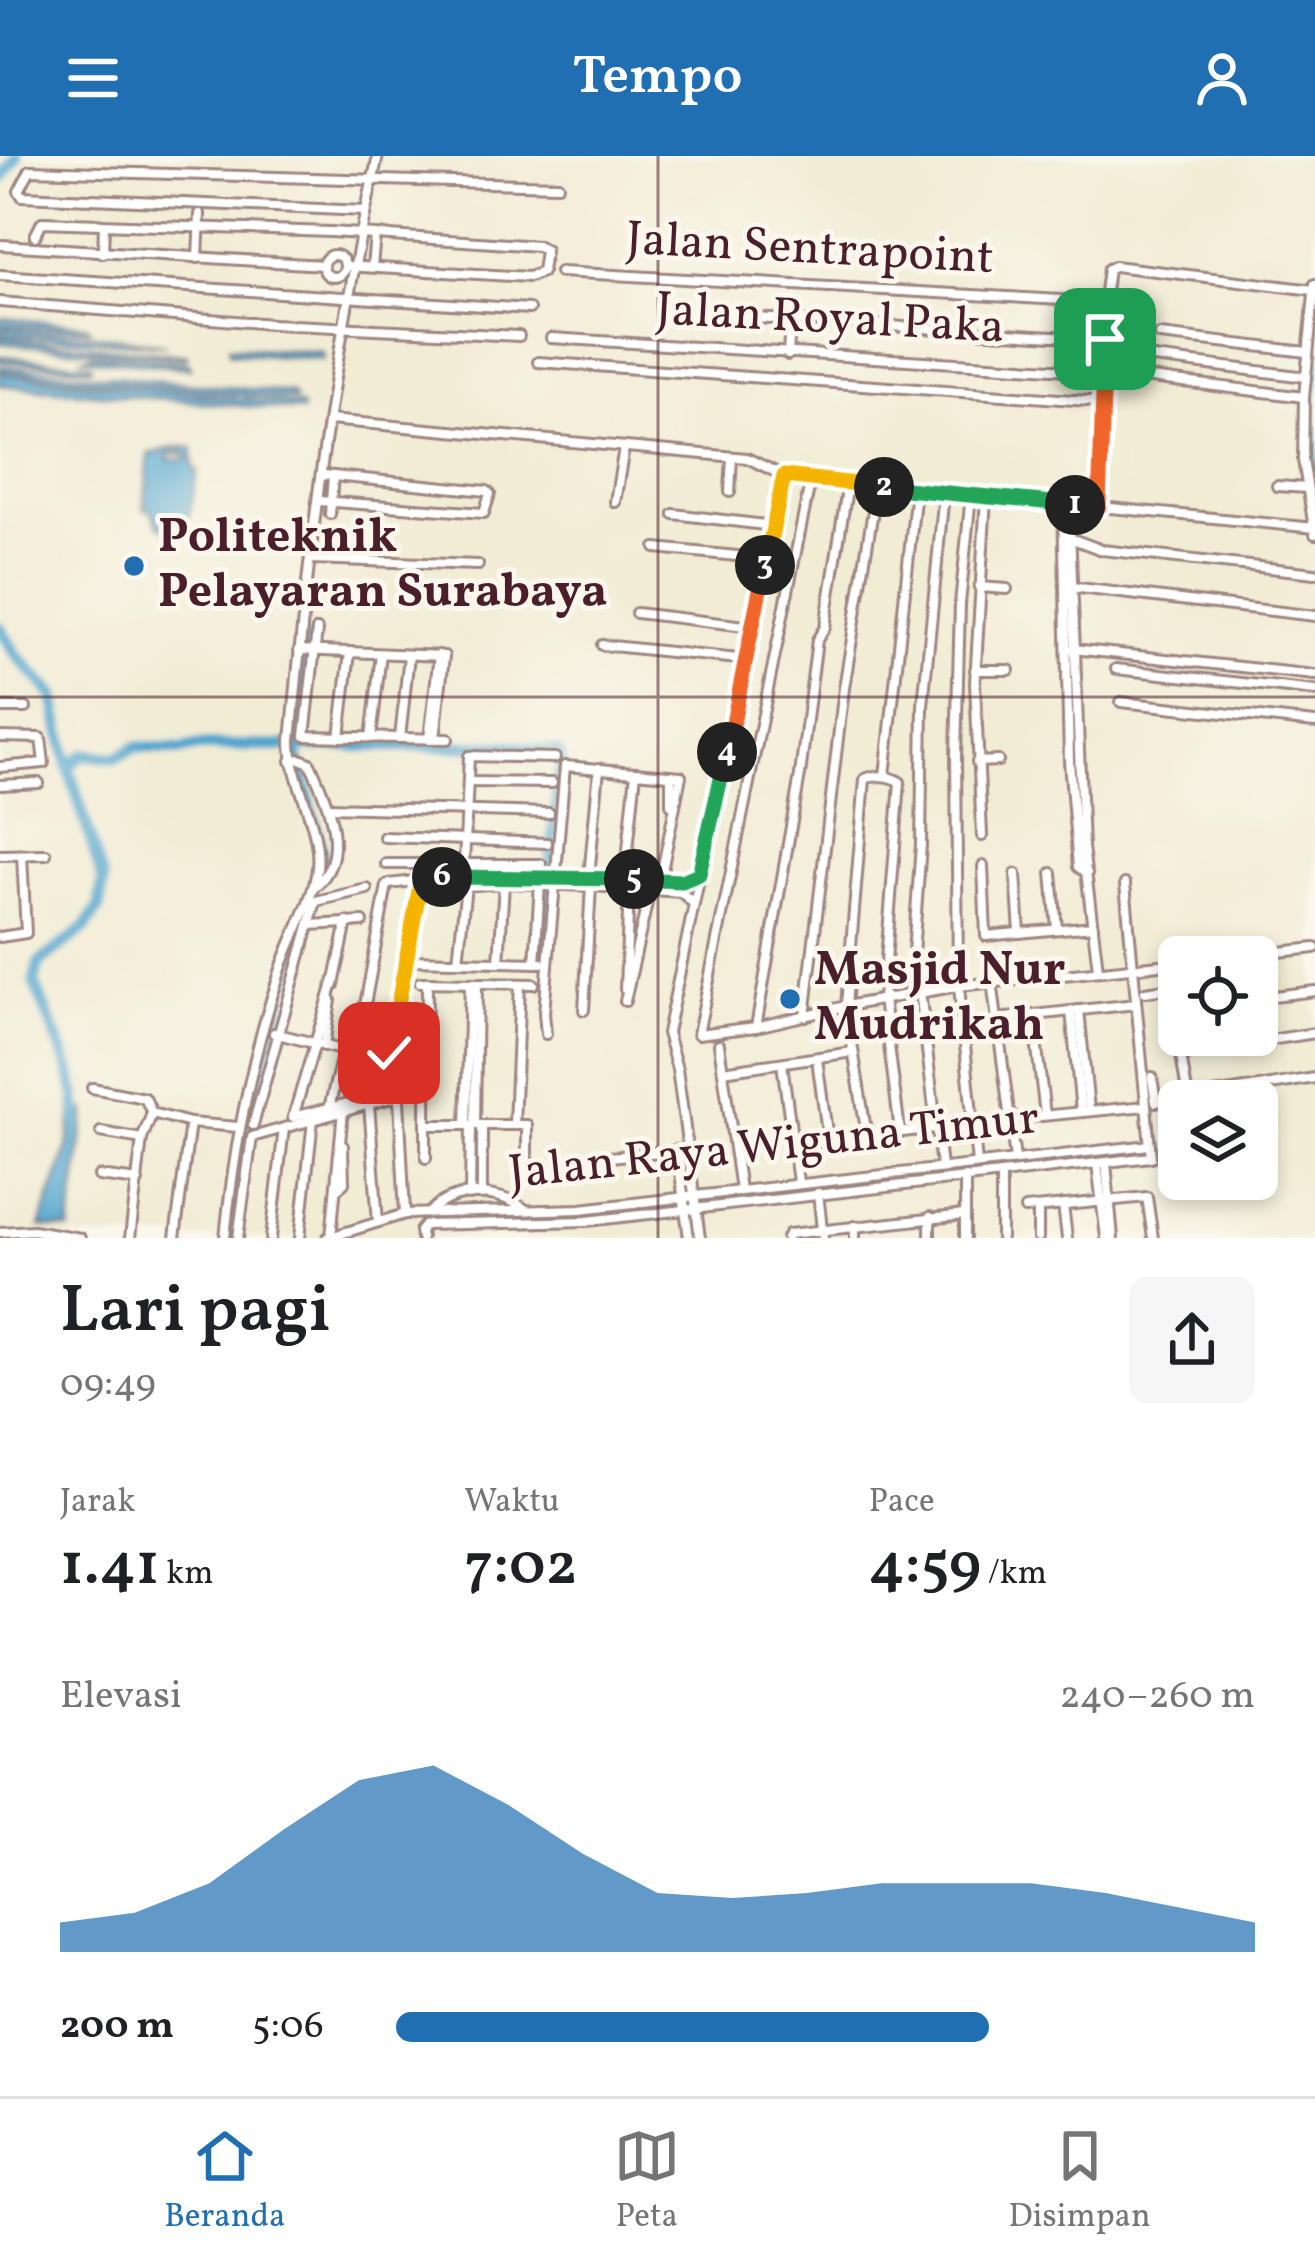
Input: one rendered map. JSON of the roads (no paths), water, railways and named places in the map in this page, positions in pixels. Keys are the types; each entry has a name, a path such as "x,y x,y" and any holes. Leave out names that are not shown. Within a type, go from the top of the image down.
{"street":[{"path":"378,156 350,266 329,419 325,501 312,560 304,733 308,738 448,739"},
{"path":"39,157 19,191 22,196 365,211"},
{"path":"30,170 559,185"},
{"path":"198,258 200,214"},
{"path":"35,236 42,222 338,233 543,246 542,272 526,277 350,266 338,255 338,233"},
{"path":"103,253 104,225"},
{"path":"372,267 375,236"},
{"path":"2,245 324,269 338,276 350,266"},
{"path":"325,294 326,257 338,255"},
{"name":"Jalan Sentrapoint","path":"560,272 1097,302 1104,299 1108,269 1114,266 1315,287"},
{"path":"0,275 529,309"},
{"path":"329,419 732,457 752,460 784,476 1315,530 1303,460 1315,287"},
{"path":"0,302 519,337"},
{"path":"754,318 1105,339"},
{"path":"788,355 795,322"},
{"path":"1099,507 1106,325"},
{"path":"1160,335 1307,352"},
{"name":"Jalan Royal Paka","path":"551,338 1105,372 1304,397"},
{"path":"1105,352 1306,377"},
{"path":"538,362 1103,402"},
{"path":"615,502 624,448"},
{"path":"730,492 732,457"},
{"path":"325,501 484,513 490,494 488,490 328,476"},
{"path":"700,1238 683,1196 673,1056 667,1033 784,476"},
{"path":"812,478 698,1033 756,1028 915,992 1158,965"},
{"path":"756,1028 800,775 817,640 825,627 848,483"},
{"path":"805,1016 844,688 877,486"},
{"path":"1277,486 1307,488"},
{"path":"885,776 916,490"},
{"path":"941,1167 915,992 923,705 944,493"},
{"path":"971,495 959,648 958,986 977,1163"},
{"path":"982,836 975,670 986,496"},
{"path":"325,501 329,514"},
{"path":"1066,505 1087,872 1098,969"},
{"path":"1066,505 1070,761 1078,867 1087,872"},
{"path":"674,514 774,526"},
{"path":"1070,538 1102,550 1315,573"},
{"path":"656,548 766,559"},
{"path":"312,560 478,565"},
{"path":"1071,586 1315,616"},
{"path":"979,587 1007,590"},
{"path":"636,613 754,627"},
{"path":"253,1125 271,1030 317,861 291,745 307,650 317,630"},
{"path":"602,645 748,660"},
{"path":"307,650 442,655 432,739"},
{"path":"1072,650 1315,675"},
{"path":"340,737 350,652"},
{"path":"371,737 381,653"},
{"path":"400,738 410,655"},
{"path":"1116,669 1315,691"},
{"path":"975,670 1009,670"},
{"path":"1121,702 1315,723"},
{"path":"0,708 26,708"},
{"path":"0,736 41,738 44,763 0,767"},
{"path":"464,865 470,756 555,758"},
{"path":"296,760 310,763 328,807 334,853 325,878 313,887"},
{"path":"977,762 998,761"},
{"path":"409,960 538,963 566,766 682,778 660,881"},
{"path":"584,1010 599,768"},
{"path":"636,772 625,998 650,890"},
{"path":"867,1136 846,1006 865,779 885,776 900,782 883,999 900,1131"},
{"path":"468,782 553,783"},
{"path":"0,785 39,783"},
{"path":"328,807 549,813"},
{"path":"384,837 547,843"},
{"path":"0,855 46,854"},
{"path":"0,937 26,933 22,855"},
{"path":"386,863 541,864"},
{"path":"983,866 984,934 1094,926"},
{"path":"1052,873 1058,929"},
{"path":"627,884 650,890 681,886 699,874"},
{"path":"1016,874 1020,933"},
{"path":"421,884 389,1053 361,1048 358,1042 386,886 421,884 548,880 660,881 681,886 693,903"},
{"path":"421,884 548,880"},
{"path":"546,1034 548,880"},
{"path":"499,962 504,884"},
{"path":"1125,884 1150,1145"},
{"path":"458,961 466,885"},
{"path":"238,1127 319,898 367,889"},
{"path":"324,1046 347,922"},
{"path":"310,925 364,922"},
{"path":"1278,952 1315,948"},
{"path":"334,980 292,1114 295,1118 366,1101 399,1100 405,1214"},
{"path":"992,981 1015,1159"},
{"path":"426,1157 423,982 534,984"},
{"path":"470,1195 473,983"},
{"path":"514,1125 520,984"},
{"path":"1145,992 1158,990"},
{"path":"1278,995 1315,991"},
{"path":"997,1019 1136,1004"},
{"path":"1075,1011 1085,1110"},
{"path":"1033,1016 1045,1115"},
{"path":"271,1030 401,1064 404,1082"},
{"path":"1278,1038 1315,1033"},
{"path":"718,1044 740,1188"},
{"path":"329,1108 343,1051"},
{"path":"724,1071 853,1052"},
{"path":"372,1057 366,1101 378,1222"},
{"path":"817,1059 828,1140"},
{"path":"782,1063 798,1183"},
{"path":"1153,1078 1158,1102"},
{"path":"1278,1084 1315,1078"},
{"path":"92,1088 145,1098 152,1113 142,1138 130,1238"},
{"path":"245,1138 366,1101"},
{"path":"1010,1119 1146,1106"},
{"path":"329,1238 343,1111"},
{"path":"152,1113 190,1123 238,1127"},
{"path":"300,1238 313,1120"},
{"path":"175,1238 190,1123"},
{"path":"426,1125 528,1127 527,1166"},
{"path":"474,1125 482,1195"},
{"path":"238,1127 245,1138 238,1238"},
{"path":"271,1238 284,1127"},
{"path":"794,1145 936,1128"},
{"path":"101,1132 142,1138"},
{"path":"225,1238 245,1138"},
{"name":"Jalan Raya Wiguna Timur","path":"329,1238 405,1214 580,1209 1150,1145 1151,1157 587,1221 425,1225 421,1234"},
{"path":"600,1158 682,1149"},
{"path":"682,1149 694,1195 689,1238"},
{"path":"1101,1163 1110,1238"},
{"path":"1001,1174 1001,1238"},
{"path":"867,1175 868,1187"},
{"path":"99,1177 138,1181"},
{"path":"965,1177 965,1238"},
{"path":"818,1193 822,1235"},
{"path":"429,1213 442,1202 470,1195 504,1198 527,1210"},
{"path":"1025,1209 1148,1198 1153,1238"},
{"path":"1063,1205 1067,1238"},
{"path":"1038,1208 1038,1238"},
{"path":"787,1238 964,1215"},
{"path":"929,1238 930,1217"},
{"path":"892,1222 892,1238"},
{"path":"458,1226 459,1238"},
{"path":"494,1226 495,1238"},
{"path":"855,1226 855,1238"},
{"path":"0,1232 33,1230 76,1237"}],"water":[{"path":"0,318 86,325 90,330 0,325"},
{"path":"0,328 117,337 166,345 0,334"},
{"path":"0,337 187,355 0,343"},
{"path":"229,347 322,352 323,359 230,353"},
{"path":"92,354 188,363 190,368 83,358"},
{"path":"0,356 91,364 91,368 0,361"},
{"path":"0,366 291,393 295,400 0,371"},
{"path":"0,374 283,403 301,406 302,411 0,385"},
{"path":"177,447 177,454 169,454 168,459 188,460 188,455 181,455 181,447 193,448 194,469 198,470 189,517 170,532 158,525 152,511 144,509 149,454"},
{"path":"86,1110 70,1230 40,1227 68,1147 72,1114"}],"waterway":[{"path":"0,181 17,156"},
{"path":"1315,360 1310,412 1315,485"},
{"path":"0,627 15,653 54,696 68,766 103,880 99,908 84,929 39,963 34,982 69,1068 77,1125"},
{"path":"307,639 295,747 323,855 318,879"},
{"path":"68,766 84,754 115,758 136,747 509,746 558,752 542,957"},
{"path":"232,1238 244,1130 303,921"}],"place":[{"name":"Politeknik Pelayaran Surabaya","path":"134,566"},
{"name":"Masjid Nur Mudrikah","path":"790,999"}]}
